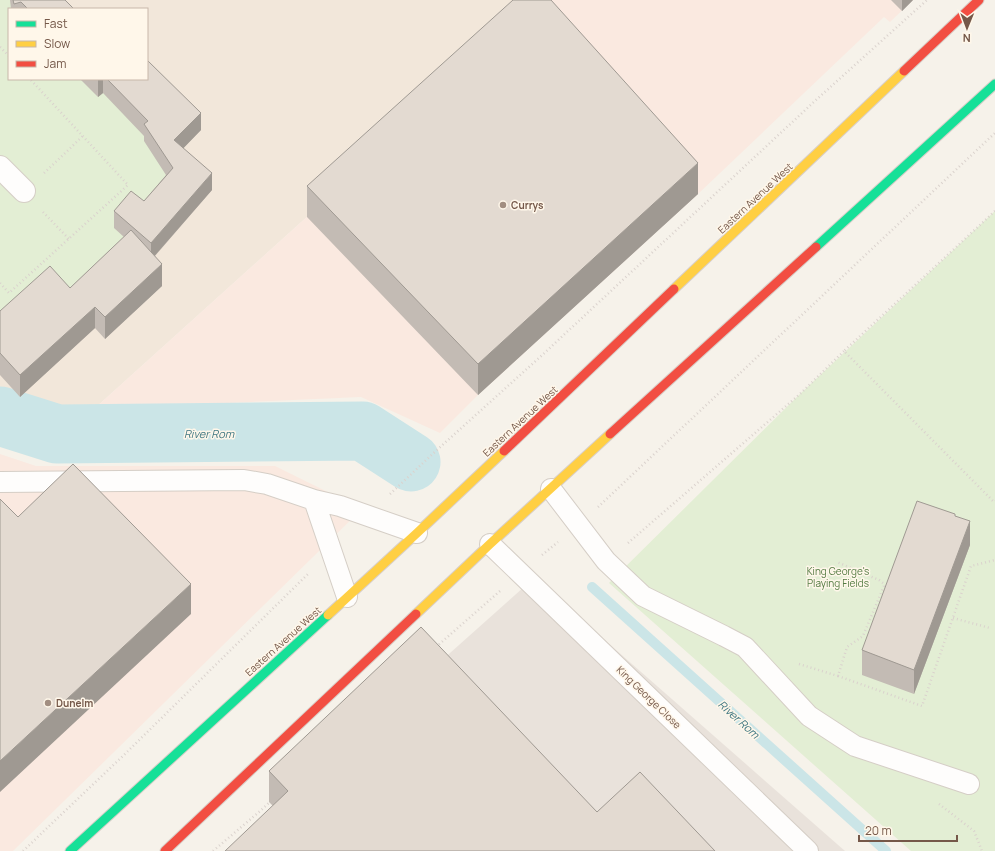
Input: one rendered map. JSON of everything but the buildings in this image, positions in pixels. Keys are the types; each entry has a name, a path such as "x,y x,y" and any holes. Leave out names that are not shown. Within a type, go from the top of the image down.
{"highway":[{"name":"Eastern Avenue West","path":"70,851 417,533 979,0"},
{"path":"165,851 490,544 995,84"}],"street":[{"path":"0,167 24,191"}],"lane":[{"path":"0,482 244,480 267,484 314,500 340,506 417,533"},
{"path":"551,489 606,561 643,596 745,648 810,716 855,746 969,784"},
{"path":"314,500 348,597"},
{"name":"King George Close","path":"490,544 808,851"}],"path":[{"path":"368,516 438,448 539,358 816,100 927,0"},
{"path":"0,47 8,55"},
{"path":"0,283 9,293 128,185 31,80"},
{"path":"434,648 578,525 995,133"},
{"path":"24,191 68,239"},
{"path":"606,561 800,394 844,351 995,211"},
{"path":"844,351 995,502"},
{"path":"23,851 126,753 332,551"},
{"path":"795,663 838,676 922,706 971,566 995,560"},
{"path":"837,562 879,580 884,586 863,636 848,646 838,676"},
{"path":"953,618 990,628"},
{"path":"213,851 276,796"},
{"path":"974,831 982,851"}],"shaded area":[{"path":"0,0 546,0 94,409 18,407 0,401"},
{"path":"546,0 913,0 890,22 884,17 698,194 478,395 440,433 361,397 94,409 534,12"},
{"path":"0,454 36,466 275,466 362,509 13,851 0,851"},
{"path":"534,578 845,851 228,851"}],"green space":[{"path":"0,0 44,0 48,8 8,8 8,80 118,80 189,177 0,359"},
{"name":"King George's Playing Fields","path":"995,211 995,851 911,851 609,583 800,394"}],"waterway":[{"name":"River Rom","path":"0,416 57,434 363,431 411,462"},
{"name":"River Rom","path":"592,587 886,851"}],"traffic: fast":[{"path":"816,247 995,84"},
{"path":"70,851 328,615"}],"traffic: slow":[{"path":"674,289 904,71"},
{"path":"416,614 610,434"},
{"path":"328,615 504,451"}],"traffic: jam":[{"path":"904,71 979,0"},
{"path":"610,434 816,247"},
{"path":"504,451 674,289"},
{"path":"165,851 416,614"}],"place":[{"name":"Currys","path":"503,205"},
{"name":"Dunelm","path":"48,703"}]}
